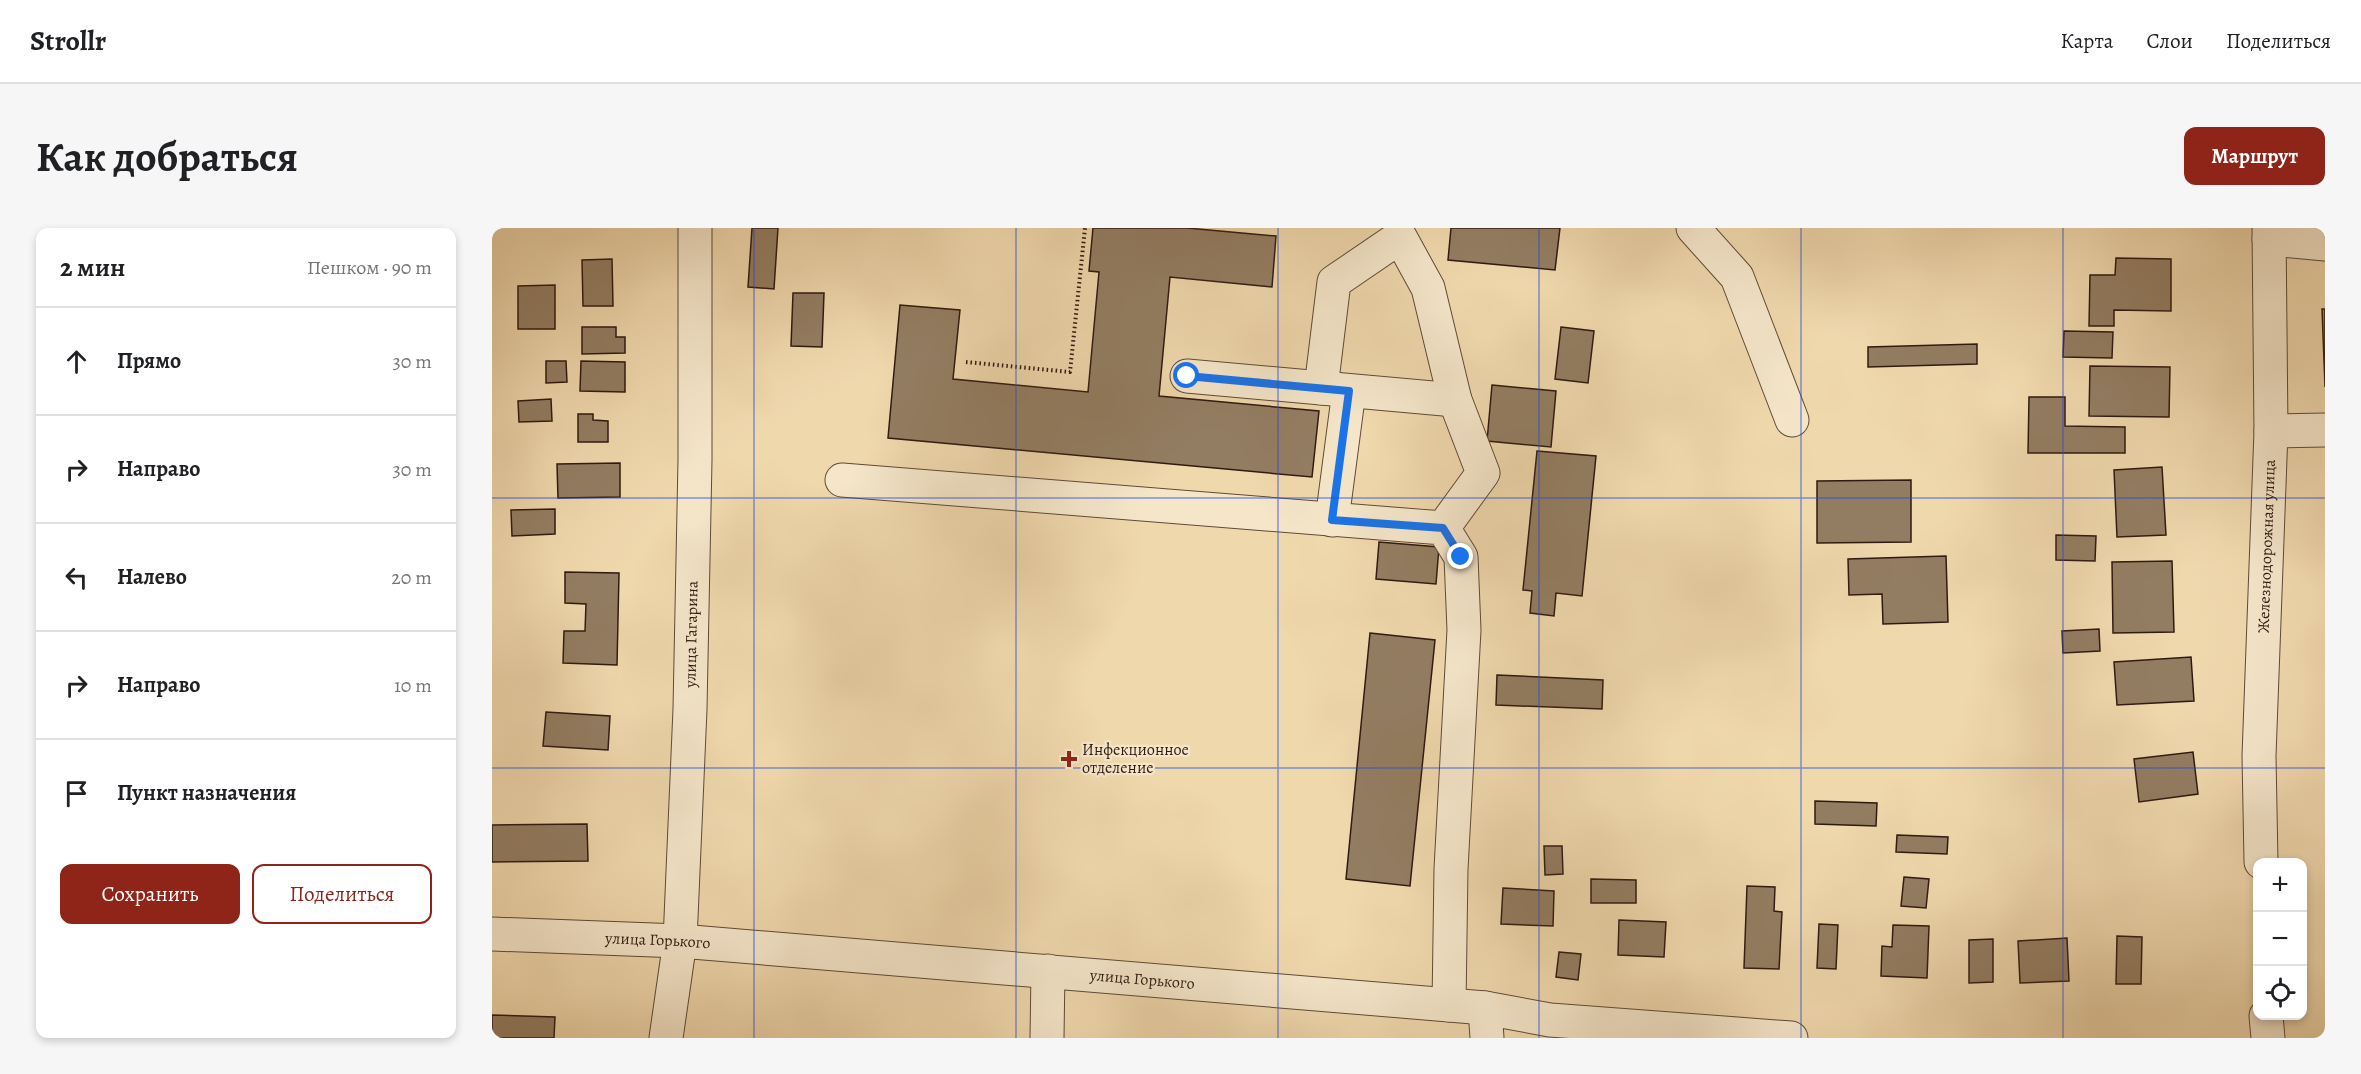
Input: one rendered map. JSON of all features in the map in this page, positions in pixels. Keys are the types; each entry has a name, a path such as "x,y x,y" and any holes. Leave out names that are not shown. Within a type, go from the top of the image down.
{"street":[{"name":"улица Гагарина","path":"666,1038 680,941 690,709 695,472 695,228"},
{"path":"1693,228 1737,277 1792,420"},
{"path":"1332,520 1335,389 1334,282 1400,233 1428,288 1455,400 1483,473 1443,528"},
{"path":"2269,233 2325,244"},
{"name":"Железнодорожная улица","path":"2261,858 2259,756 2271,431 2269,233"},
{"path":"1187,376 1455,400"},
{"path":"2271,431 2325,430"},
{"path":"842,480 1443,528"},
{"path":"1443,528 1461,557 1464,630 1451,869 1449,1005"},
{"name":"улица Горького","path":"492,934 680,941 1449,1005 1486,1023 1550,1020 1791,1038"},
{"path":"1047,1038 1048,971"},
{"path":"2266,1020 2268,1038"}],"path":[{"path":"966,362 1070,372 1085,228"}],"building":[{"path":"752,228 778,228 774,289 748,287"},
{"path":"1093,228 1187,228 1276,236 1272,287 1170,277 1159,396 1319,411 1312,477 888,438 900,305 960,310 953,379 1088,392 1099,272 1089,271"},
{"path":"1451,228 1560,228 1555,270 1448,260"},
{"path":"2116,258 2171,259 2171,311 2114,310 2114,326 2089,326 2090,275 2115,275"},
{"path":"612,259 613,306 583,306 582,260"},
{"path":"555,285 555,329 518,329 518,286"},
{"path":"793,293 824,293 822,347 791,346"},
{"path":"2322,309 2325,309 2325,387"},
{"path":"582,327 616,327 616,337 625,337 625,353 582,354"},
{"path":"1561,327 1594,331 1588,383 1555,379"},
{"path":"2064,331 2113,332 2112,358 2063,357"},
{"path":"1977,344 1977,364 1868,367 1868,347"},
{"path":"546,361 566,361 567,382 546,383"},
{"path":"581,361 625,362 625,392 580,391"},
{"path":"2090,366 2170,367 2169,417 2089,416"},
{"path":"1492,385 1556,391 1551,447 1487,441"},
{"path":"2029,397 2065,397 2065,426 2125,427 2125,453 2028,453"},
{"path":"551,399 552,421 519,422 518,401"},
{"path":"578,414 593,414 593,420 608,421 608,442 578,442"},
{"path":"1537,451 1596,456 1582,596 1556,593 1554,616 1530,613 1532,591 1523,590"},
{"path":"620,463 620,497 558,498 557,464"},
{"path":"2162,467 2166,535 2117,537 2114,470"},
{"path":"1911,480 1911,542 1817,543 1817,481"},
{"path":"555,509 555,534 512,536 511,510"},
{"path":"2056,535 2096,536 2095,561 2056,560"},
{"path":"1379,542 1439,547 1436,584 1376,579"},
{"path":"1946,556 1948,622 1883,624 1882,594 1849,595 1848,559"},
{"path":"2172,561 2174,632 2113,633 2112,562"},
{"path":"565,572 619,573 617,665 563,663 564,631 585,631 586,604 565,603"},
{"path":"2099,629 2100,651 2063,653 2062,631"},
{"path":"1370,633 1435,640 1410,886 1346,879"},
{"path":"2191,657 2194,701 2117,705 2114,662"},
{"path":"1497,675 1603,680 1602,709 1496,705"},
{"path":"546,712 610,716 608,750 543,746"},
{"path":"2193,752 2198,794 2139,802 2134,759"},
{"path":"1815,801 1877,803 1876,826 1815,824"},
{"path":"587,824 588,861 492,862 492,825"},
{"path":"1897,835 1948,837 1947,854 1896,852"},
{"path":"1544,846 1562,846 1563,874 1545,875"},
{"path":"1904,877 1929,879 1926,908 1901,906"},
{"path":"1591,879 1636,880 1636,903 1591,903"},
{"path":"1747,886 1775,887 1774,911 1782,912 1779,969 1744,968"},
{"path":"1503,888 1554,891 1553,926 1501,924"},
{"path":"1619,920 1666,922 1664,957 1618,955"},
{"path":"1819,924 1838,925 1836,969 1817,968"},
{"path":"1893,925 1929,926 1927,978 1881,976 1882,946 1892,947"},
{"path":"2117,936 2142,937 2141,984 2116,984"},
{"path":"2067,938 2069,981 2020,983 2018,941"},
{"path":"1993,939 1993,982 1969,983 1969,940"},
{"path":"1559,952 1581,954 1578,980 1556,977"},
{"path":"492,1015 555,1017 554,1038 492,1038"}],"place":[{"name":"Инфекционное отделение","path":"1069,759"}],"route":[{"path":"1187,376 1349,391 1332,520 1443,528 1461,557"}]}
